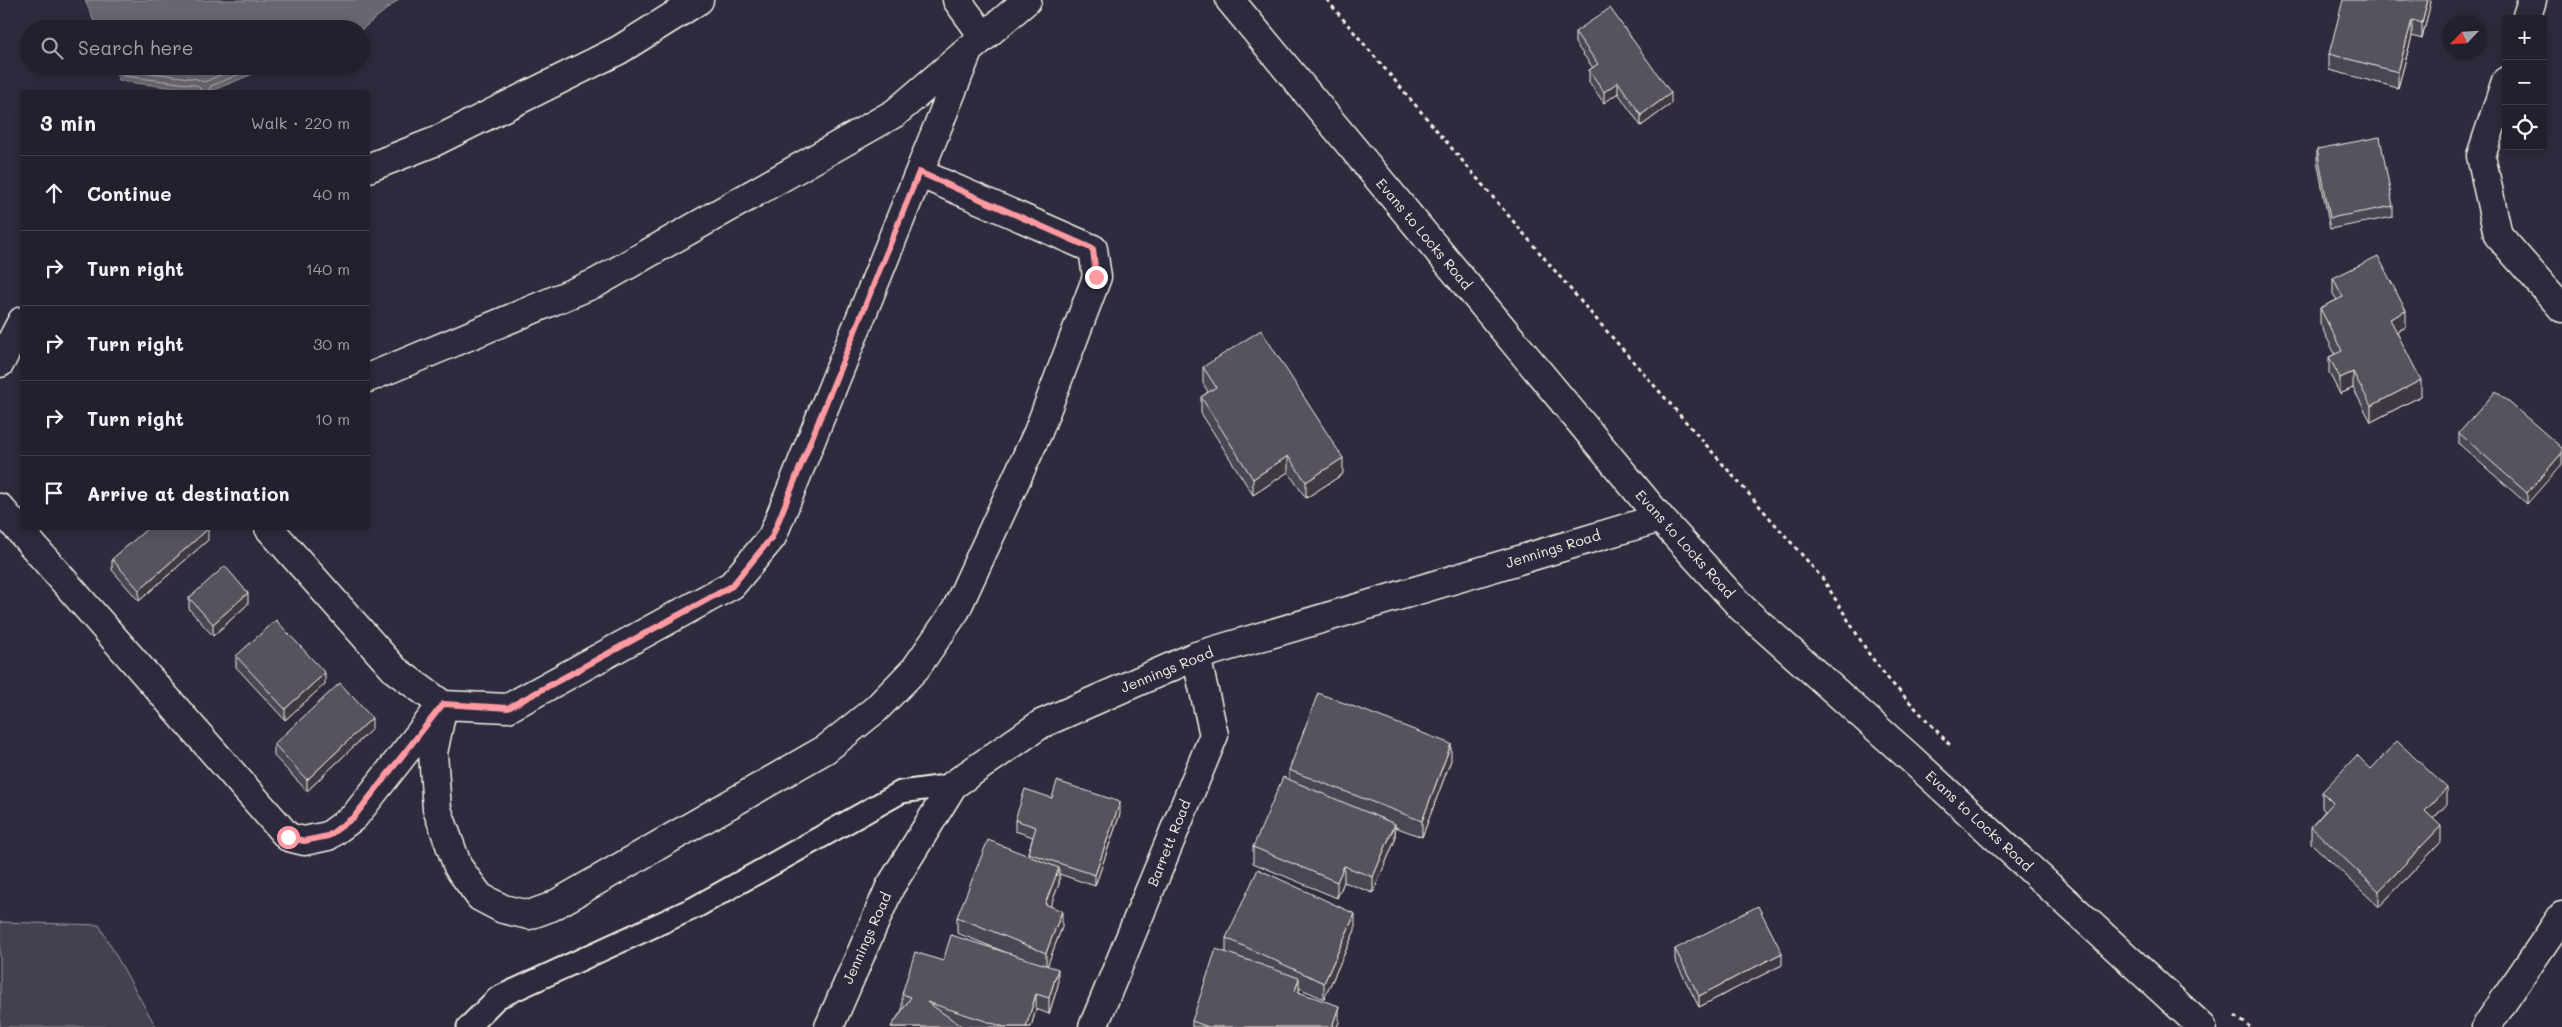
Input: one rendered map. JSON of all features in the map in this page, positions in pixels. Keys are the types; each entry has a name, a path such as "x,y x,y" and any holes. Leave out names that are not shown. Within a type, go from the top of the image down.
{"street":[{"path":"370,167 434,142 619,50 699,0"},
{"path":"271,530 395,670 443,704 508,708 732,586 772,537 919,172 977,43 957,0"},
{"path":"370,377 596,283 895,113 1027,0"},
{"name":"Evans to Locks Road","path":"1230,0 1660,518 1742,608 1908,756 2202,1027"},
{"path":"2527,15 2532,0"},
{"path":"2502,93 2481,156 2498,235 2562,308"},
{"path":"443,704 433,753 437,809 458,867 480,897 502,909 529,916 551,908 826,749 876,709 916,668 956,610 1038,432 1096,277 1093,249 919,172"},
{"path":"0,363 20,326"},
{"path":"0,508 288,837 304,841 328,836 354,817 443,704"},
{"name":"Jennings Road","path":"829,1027 890,887 953,785 1041,724 1196,656 1660,518"},
{"name":"Barrett Road","path":"1093,1027 1214,735 1196,656"},
{"path":"2486,1027 2562,916"}],"lane":[{"path":"468,1027 497,998 696,907 901,792 953,785"}],"path":[{"path":"1327,0 1577,298 1823,579 1869,654 1889,680 1956,752"},
{"path":"2229,1011 2250,1027"}],"shaded area":[{"path":"0,922 99,925 156,1027 0,1027"}],"water":[{"path":"85,0 398,0 370,23 370,20 93,20"},
{"path":"117,75 250,75 214,90 193,90 119,81"}],"building":[{"path":"2343,0 2428,0 2422,23 2412,20 2398,72 2329,54"},
{"path":"1610,8 1671,93 1641,115 1618,82 1604,92 1589,70 1598,64 1575,32"},
{"path":"2380,137 2393,206 2330,218 2317,149"},
{"path":"2378,256 2406,311 2390,319 2421,380 2371,406 2353,372 2340,378 2329,357 2342,351 2320,308 2343,297 2333,278"},
{"path":"1261,330 1343,458 1306,482 1288,456 1253,479 1201,397 1216,387 1203,367"},
{"path":"2496,391 2562,448 2562,453 2527,493 2459,433"},
{"path":"146,530 207,530 139,590 112,559"},
{"path":"225,566 248,593 213,624 189,598"},
{"path":"276,620 325,673 285,709 236,656"},
{"path":"340,683 372,718 307,780 274,744"},
{"path":"1318,693 1451,744 1422,821 1289,770"},
{"path":"2397,741 2447,788 2425,811 2441,826 2379,891 2311,827 2333,803 2322,792 2357,755 2371,769"},
{"path":"1283,777 1395,824 1373,877 1344,866 1337,882 1253,847"},
{"path":"1057,781 1120,802 1095,875 1028,853 1036,827 1015,820 1025,789 1052,798"},
{"path":"988,840 1059,868 1045,904 1062,911 1046,953 957,917"},
{"path":"1258,869 1355,914 1324,983 1226,938"},
{"path":"1758,906 1782,953 1699,996 1675,949"},
{"path":"951,935 1058,969 1049,998 1036,994 1026,1027 1004,1027 927,1002 963,1027 891,1027 911,997 902,994 915,952 943,961"},
{"path":"1216,949 1299,978 1295,991 1339,1006 1332,1027 1208,1027 1192,1021"}],"route":[{"path":"288,837 304,841 328,836 354,817 443,704 508,708 732,586 772,537 919,172 1093,249 1096,277"}]}
